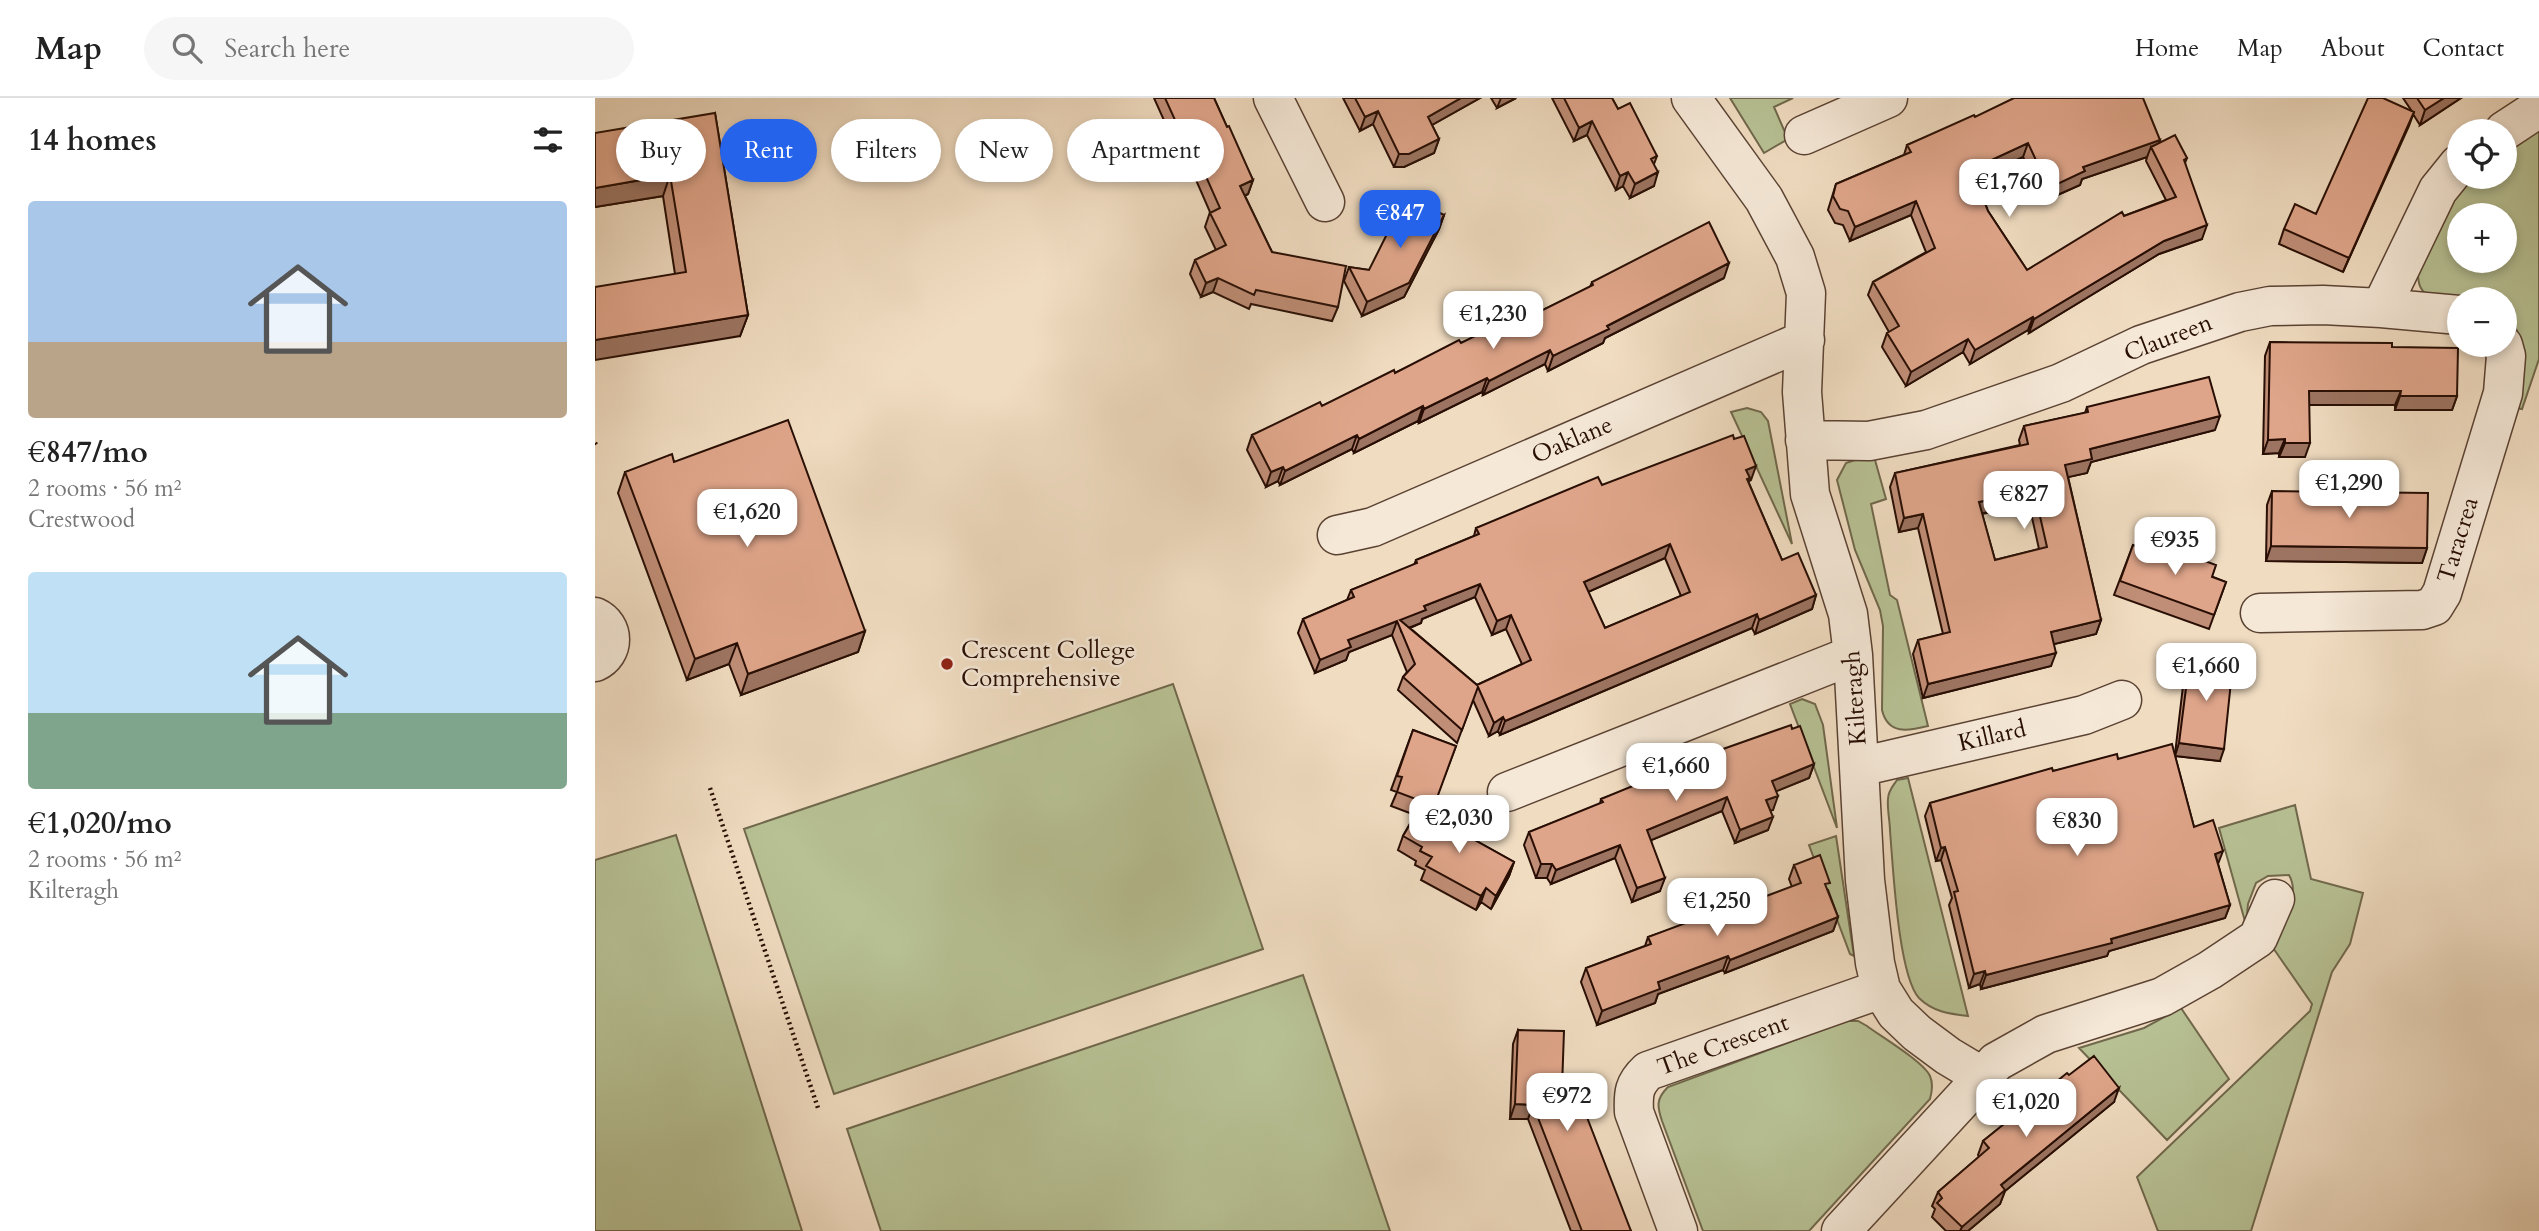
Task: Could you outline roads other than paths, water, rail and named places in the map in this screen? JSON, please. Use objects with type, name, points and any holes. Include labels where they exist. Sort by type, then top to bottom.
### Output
[{"type":"street","points":[[1273,98],[1325,202]]},
{"type":"street","name":"Kilteragh","points":[[1691,98],[1764,199],[1795,257],[1806,293],[1802,392],[1810,494],[1848,614],[1853,655],[1865,880],[1875,963],[1881,989],[1896,1013],[1917,1033],[1983,1077]]},
{"type":"street","points":[[1804,135],[1888,98]]},
{"type":"street","points":[[2517,122],[2539,108]]},
{"type":"street","points":[[2447,179],[2438,190],[2381,308],[2447,314]]},
{"type":"street","name":"Claureen","points":[[1805,440],[1869,440],[1915,433],[2061,383],[2141,345],[2270,306],[2381,308]]},
{"type":"street","name":"Oaklane","points":[[1337,535],[1373,527],[1805,340]]},
{"type":"street","name":"Taracrea","points":[[2260,613],[2422,610],[2434,606],[2442,593],[2503,393],[2506,357]]},
{"type":"street","points":[[595,617],[605,623],[611,643],[602,659],[595,662]]},
{"type":"street","points":[[1507,792],[1853,655]]},
{"type":"street","name":"Killard","points":[[1859,767],[2084,715],[2122,700]]},
{"type":"street","points":[[1841,1231],[1996,1062],[2046,1034],[2162,997],[2210,970],[2258,937],[2275,899]]},
{"type":"street","name":"The Crescent","points":[[1678,1231],[1634,1112],[1633,1094],[1637,1081],[1648,1071],[1881,989]]},
{"type":"place","name":"Crescent College Comprehensive","points":[[947,664]]}]
